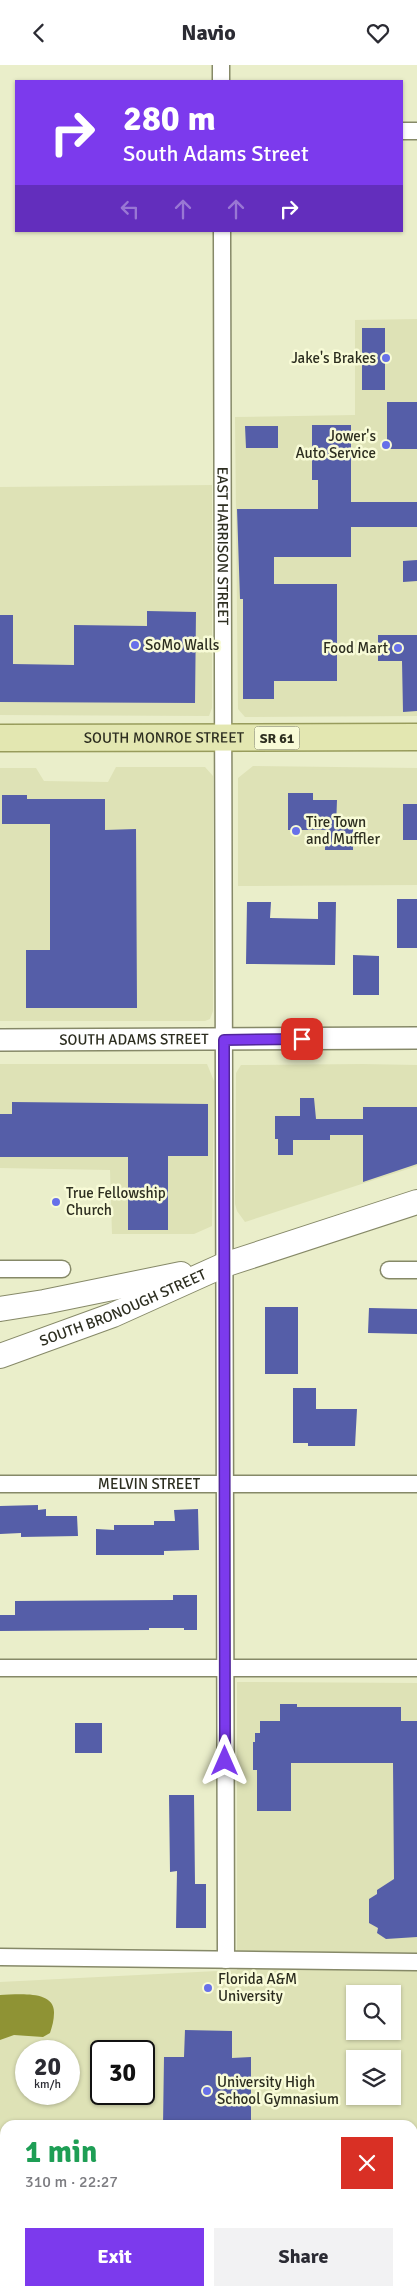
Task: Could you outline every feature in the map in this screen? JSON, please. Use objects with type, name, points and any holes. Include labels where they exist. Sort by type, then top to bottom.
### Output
[{"type":"main road","name":"SOUTH MONROE STREET","points":[[0,738],[417,737]]},
{"type":"main road","name":"SOUTH BRONOUGH STREET","points":[[0,1356],[113,1315],[224,1265],[417,1202]]},
{"type":"main road","points":[[0,1309],[52,1301],[224,1265]]},
{"type":"street","points":[[221,65],[221,80]]},
{"type":"street","points":[[403,131],[417,131]]},
{"type":"street","name":"EAST HARRISON STREET","points":[[222,232],[226,1960]]},
{"type":"street","name":"SOUTH ADAMS STREET","points":[[0,1040],[417,1038]]},
{"type":"street","points":[[0,1269],[62,1269]]},
{"type":"street","points":[[389,1270],[417,1270]]},
{"type":"street","name":"MELVIN STREET","points":[[0,1484],[417,1484]]},
{"type":"street","points":[[0,1668],[417,1668]]},
{"type":"street","points":[[0,1957],[417,1962]]},
{"type":"shaded area","points":[[417,319],[417,716],[245,717],[238,709],[235,417],[355,415],[355,320]]},
{"type":"shaded area","points":[[212,485],[212,708],[209,716],[0,715],[0,487]]},
{"type":"shaded area","name":"Tire Town and Muffler","points":[[253,766],[417,768],[417,885],[238,886],[238,778]]},
{"type":"shaded area","points":[[116,767],[205,767],[213,776],[213,1011],[210,1019],[205,1021],[0,1021],[0,768],[36,768],[44,781],[108,782]]},
{"type":"shaded area","points":[[0,1064],[207,1064],[214,1081],[212,1226],[194,1234],[112,1234],[110,1170],[0,1168]]},
{"type":"shaded area","points":[[241,1065],[417,1065],[417,1166],[245,1222],[237,1211],[235,1204],[236,1073]]},
{"type":"shaded area","name":"Florida A&M University","points":[[237,1682],[417,1683],[417,2120],[0,2120],[0,1982],[237,1970]]},
{"type":"shaded area","points":[[24,1994],[48,2000],[53,2005],[54,2013],[50,2033],[43,2037],[14,2035],[0,2040],[0,1995]]},
{"type":"building","points":[[362,328],[385,328],[385,390],[362,390]]},
{"type":"building","points":[[387,402],[417,402],[417,449],[387,449]]},
{"type":"building","points":[[312,425],[351,425],[351,502],[417,502],[417,527],[351,527],[351,557],[274,557],[274,584],[337,584],[337,681],[274,681],[274,699],[243,699],[243,599],[240,599],[237,509],[318,509],[318,480],[312,480]]},
{"type":"building","points":[[245,426],[278,426],[278,448],[246,448]]},
{"type":"building","points":[[417,560],[417,581],[403,582],[403,561]]},
{"type":"building","name":"SoMo Walls","points":[[147,611],[196,612],[195,703],[0,702],[0,615],[13,615],[13,664],[74,665],[74,625],[147,626]]},
{"type":"building","points":[[378,635],[417,635],[417,711],[403,712],[402,661],[378,661]]},
{"type":"building","points":[[288,793],[313,793],[313,800],[337,800],[336,827],[353,827],[353,850],[325,850],[325,830],[288,830]]},
{"type":"building","points":[[2,795],[27,795],[27,799],[105,799],[105,830],[136,829],[137,1008],[26,1008],[26,950],[50,950],[50,824],[2,824]]},
{"type":"building","points":[[403,804],[417,804],[417,840],[403,840]]},
{"type":"building","points":[[397,899],[417,899],[417,948],[397,948]]},
{"type":"building","points":[[247,902],[271,902],[270,918],[318,919],[318,902],[336,902],[335,965],[246,964]]},
{"type":"building","points":[[353,955],[379,956],[379,995],[353,995]]},
{"type":"building","points":[[300,1098],[314,1098],[316,1119],[363,1119],[363,1107],[417,1107],[417,1164],[363,1182],[363,1135],[330,1135],[330,1140],[293,1140],[293,1155],[278,1155],[278,1139],[275,1139],[275,1116],[300,1116]]},
{"type":"building","points":[[12,1102],[208,1104],[208,1156],[168,1156],[168,1230],[128,1230],[128,1157],[0,1157],[0,1114],[12,1114]]},
{"type":"building","points":[[265,1307],[298,1307],[298,1374],[265,1374]]},
{"type":"building","points":[[369,1308],[417,1309],[417,1334],[368,1333]]},
{"type":"building","points":[[293,1388],[316,1388],[316,1409],[357,1409],[355,1446],[308,1446],[308,1443],[293,1443]]},
{"type":"building","points":[[38,1505],[38,1510],[46,1509],[46,1516],[77,1516],[78,1536],[21,1537],[21,1533],[0,1534],[0,1506]]},
{"type":"building","points":[[198,1509],[199,1550],[164,1551],[164,1555],[96,1555],[96,1529],[114,1530],[114,1525],[154,1525],[154,1521],[175,1521],[174,1510]]},
{"type":"building","points":[[173,1595],[197,1595],[197,1630],[149,1628],[149,1630],[0,1631],[0,1615],[15,1615],[15,1601],[173,1600]]},
{"type":"building","points":[[280,1704],[297,1704],[297,1707],[401,1707],[401,1721],[417,1721],[417,1937],[386,1939],[377,1933],[378,1928],[369,1923],[369,1899],[377,1894],[377,1890],[394,1879],[393,1763],[291,1763],[291,1811],[257,1811],[257,1770],[253,1770],[253,1742],[255,1742],[255,1733],[260,1733],[260,1721],[280,1721]]},
{"type":"building","points":[[75,1723],[102,1723],[102,1753],[75,1753]]},
{"type":"building","points":[[169,1795],[194,1795],[195,1884],[206,1884],[206,1928],[176,1928],[177,1871],[170,1872]]},
{"type":"building","name":"University High School Gymnasium","points":[[185,2030],[232,2031],[232,2058],[251,2057],[251,2120],[163,2120],[164,2057],[184,2057]]},
{"type":"place","name":"Jake's Brakes","points":[[386,358]]},
{"type":"place","name":"Jower's Auto Service","points":[[386,445]]},
{"type":"place","name":"SoMo Walls","points":[[135,645]]},
{"type":"place","name":"Food Mart","points":[[398,648]]},
{"type":"place","name":"Tire Town and Muffler","points":[[296,831]]},
{"type":"place","name":"True Fellowship Church","points":[[56,1202]]},
{"type":"place","name":"Florida A&M University","points":[[208,1988]]},
{"type":"place","name":"University High School Gymnasium","points":[[207,2091]]},
{"type":"route","points":[[225,1761],[224,1040],[302,1039]]}]
